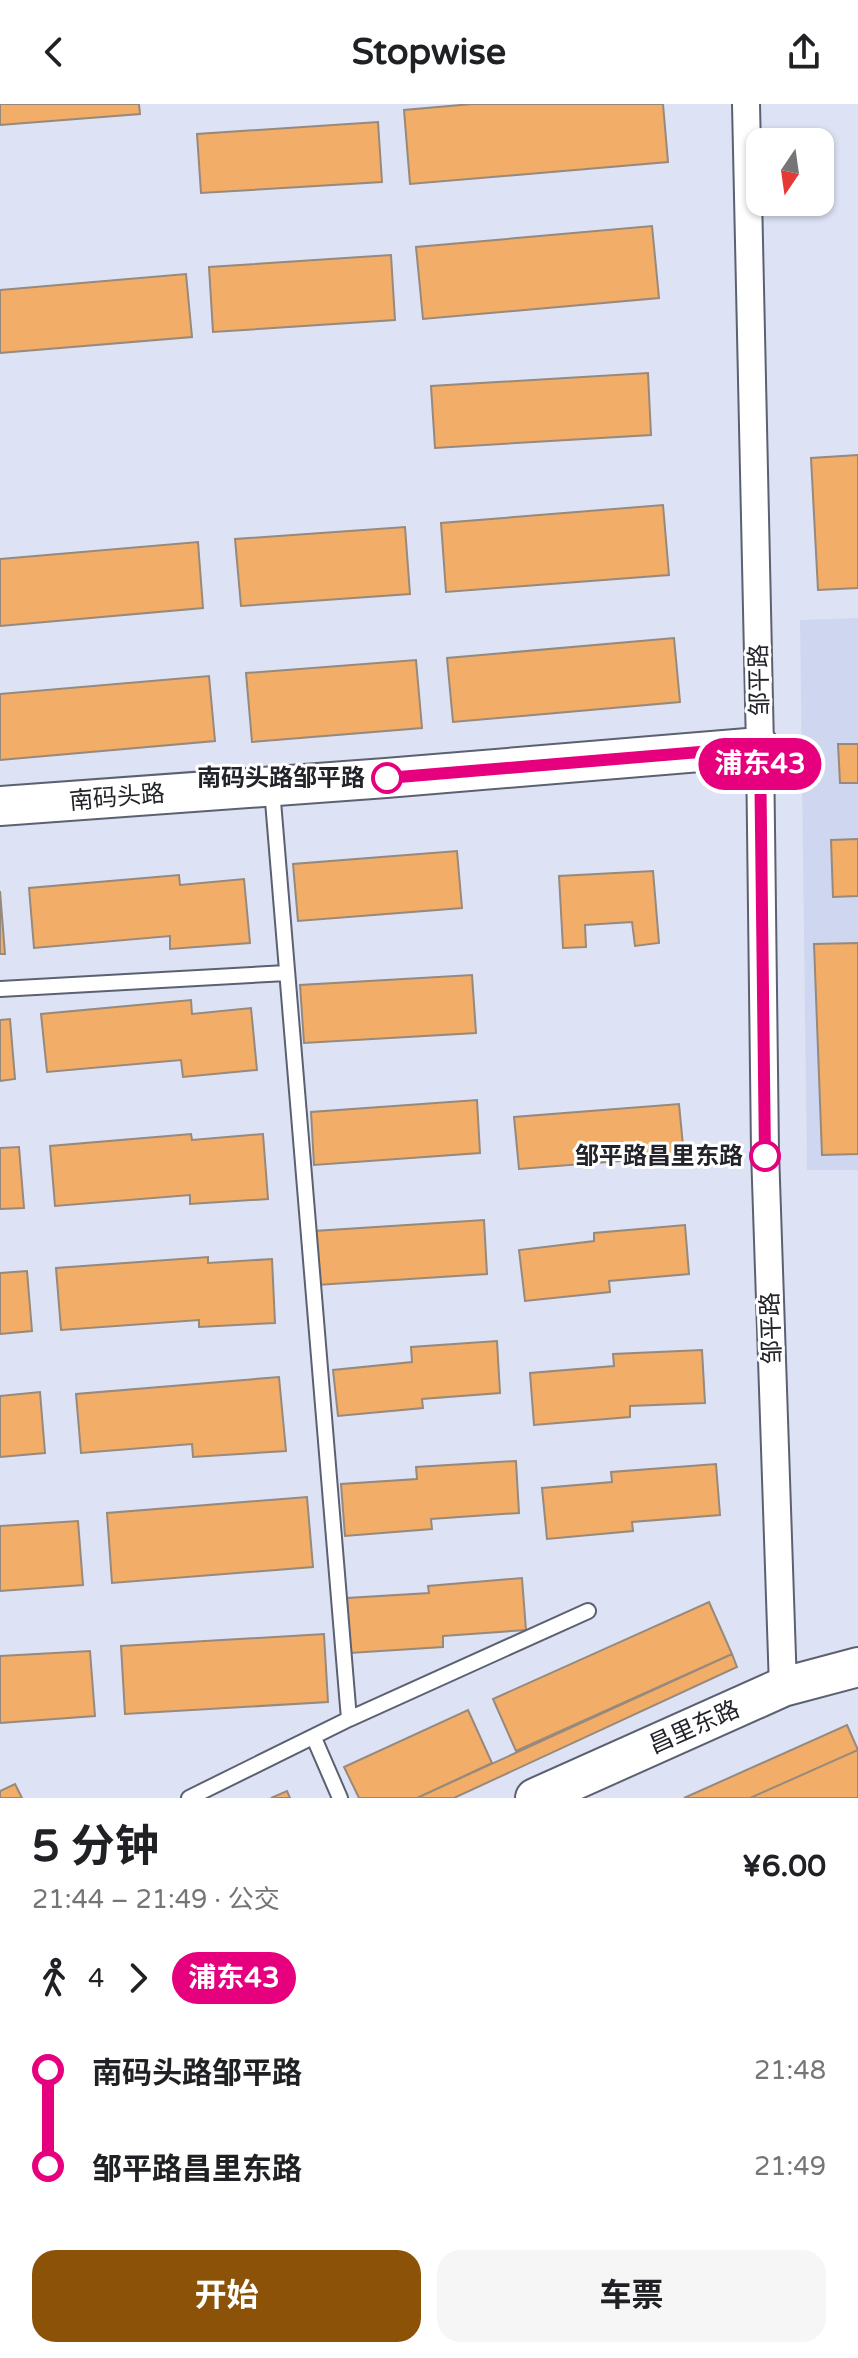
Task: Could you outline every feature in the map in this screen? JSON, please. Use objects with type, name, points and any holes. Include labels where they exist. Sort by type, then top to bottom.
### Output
[{"type":"street","name":"邹平路","points":[[746,104],[765,1151],[783,1687]]},
{"type":"street","name":"南码头路","points":[[0,806],[760,747]]},
{"type":"street","name":"昌里东路","points":[[535,1798],[783,1687],[858,1667]]},
{"type":"lane","points":[[272,785],[349,1719]]},
{"type":"lane","points":[[0,989],[287,973]]},
{"type":"lane","points":[[189,1798],[349,1719],[588,1611]]},
{"type":"lane","points":[[314,1738],[340,1798]]},
{"type":"shaded area","points":[[858,618],[858,1170],[807,1170],[800,620]]},
{"type":"building","points":[[0,104],[139,104],[140,114],[0,125]]},
{"type":"building","points":[[472,104],[663,104],[668,162],[410,184],[404,110]]},
{"type":"building","points":[[378,122],[382,182],[201,193],[197,134]]},
{"type":"building","points":[[652,226],[659,298],[423,319],[416,247]]},
{"type":"building","points":[[391,255],[395,320],[213,332],[209,267]]},
{"type":"building","points":[[186,274],[192,337],[0,353],[0,290]]},
{"type":"building","points":[[648,373],[651,435],[435,448],[431,386]]},
{"type":"building","points":[[858,455],[858,588],[818,590],[811,458]]},
{"type":"building","points":[[663,505],[669,575],[446,592],[441,523]]},
{"type":"building","points":[[405,527],[410,594],[241,606],[235,539]]},
{"type":"building","points":[[198,542],[203,608],[0,626],[0,559]]},
{"type":"building","points":[[674,638],[680,702],[453,722],[447,658]]},
{"type":"building","points":[[416,660],[422,728],[252,742],[246,673]]},
{"type":"building","points":[[209,676],[215,741],[0,760],[0,694]]},
{"type":"building","points":[[838,744],[858,744],[858,783],[840,783]]},
{"type":"building","points":[[858,839],[858,896],[833,897],[831,840]]},
{"type":"building","points":[[457,851],[462,908],[298,921],[293,864]]},
{"type":"building","points":[[653,871],[659,943],[635,946],[632,922],[585,925],[586,947],[563,948],[559,876]]},
{"type":"building","points":[[179,875],[180,885],[244,879],[250,943],[170,949],[170,936],[34,948],[29,888]]},
{"type":"building","points":[[0,891],[5,954],[0,954]]},
{"type":"building","points":[[858,943],[858,1154],[822,1155],[814,944]]},
{"type":"building","points":[[472,975],[476,1033],[304,1043],[300,985]]},
{"type":"building","points":[[191,1000],[192,1014],[251,1008],[257,1070],[183,1077],[181,1060],[47,1072],[41,1014]]},
{"type":"building","points":[[10,1019],[15,1079],[0,1081],[0,1020]]},
{"type":"building","points":[[477,1100],[480,1153],[314,1165],[311,1112]]},
{"type":"building","points":[[679,1104],[684,1156],[519,1169],[514,1117]]},
{"type":"building","points":[[191,1134],[192,1140],[263,1134],[268,1199],[190,1204],[190,1195],[55,1206],[50,1146]]},
{"type":"building","points":[[19,1147],[24,1208],[0,1209],[0,1148]]},
{"type":"building","points":[[484,1220],[487,1274],[317,1285],[314,1231]]},
{"type":"building","points":[[685,1225],[689,1274],[609,1281],[610,1292],[525,1301],[519,1250],[594,1241],[594,1233]]},
{"type":"building","points":[[208,1257],[208,1263],[272,1259],[275,1323],[199,1327],[199,1320],[61,1330],[56,1268]]},
{"type":"building","points":[[27,1271],[32,1331],[0,1334],[0,1273]]},
{"type":"building","points":[[497,1341],[500,1393],[422,1399],[423,1408],[338,1416],[333,1370],[412,1362],[411,1347]]},
{"type":"building","points":[[702,1350],[705,1403],[630,1406],[630,1417],[534,1425],[530,1373],[614,1366],[613,1354]]},
{"type":"building","points":[[279,1377],[286,1451],[193,1457],[192,1444],[81,1453],[76,1394]]},
{"type":"building","points":[[40,1392],[45,1453],[0,1457],[0,1396]]},
{"type":"building","points":[[516,1461],[519,1513],[431,1519],[432,1529],[345,1536],[341,1484],[417,1479],[416,1467]]},
{"type":"building","points":[[716,1464],[720,1515],[632,1522],[633,1531],[547,1539],[542,1488],[612,1482],[611,1472]]},
{"type":"building","points":[[307,1497],[313,1567],[112,1583],[107,1513]]},
{"type":"building","points":[[78,1521],[83,1585],[0,1591],[0,1526]]},
{"type":"building","points":[[522,1578],[526,1630],[443,1636],[443,1647],[350,1653],[347,1598],[429,1593],[428,1586]]},
{"type":"building","points":[[709,1602],[732,1654],[516,1751],[493,1699]]},
{"type":"building","points":[[324,1634],[328,1702],[125,1714],[121,1646]]},
{"type":"building","points":[[90,1651],[95,1716],[0,1723],[0,1656]]},
{"type":"building","points":[[732,1654],[737,1667],[454,1798],[417,1798]]},
{"type":"building","points":[[468,1710],[492,1763],[417,1798],[359,1798],[344,1767]]},
{"type":"building","points":[[847,1725],[858,1750],[750,1798],[684,1798]]},
{"type":"building","points":[[858,1750],[858,1798],[750,1798]]},
{"type":"building","points":[[15,1784],[22,1798],[0,1798],[0,1791]]},
{"type":"building","points":[[287,1791],[290,1798],[271,1798]]},
{"type":"bus line","name":"浦东43","points":[[387,778],[760,747],[765,1156]]},
{"type":"place","name":"南码头路邹平路","points":[[387,778]]},
{"type":"place","name":"邹平路昌里东路","points":[[765,1156]]}]
